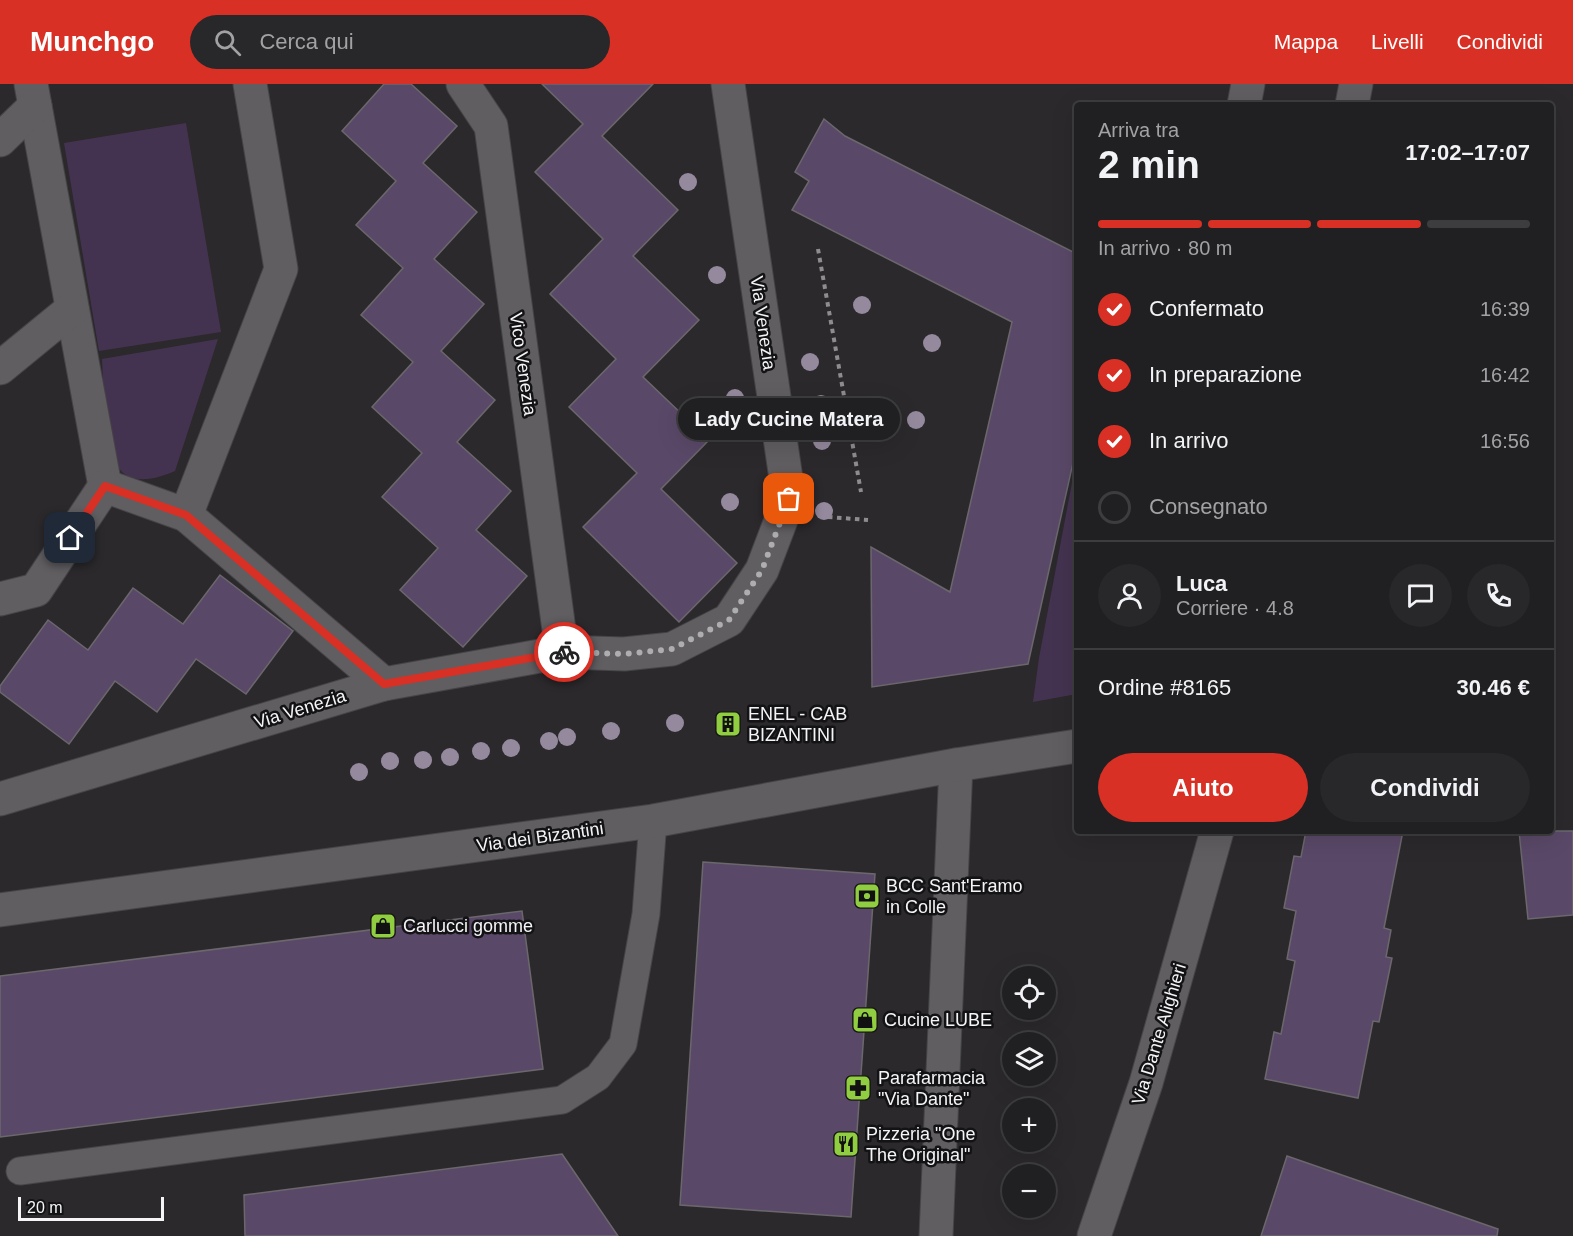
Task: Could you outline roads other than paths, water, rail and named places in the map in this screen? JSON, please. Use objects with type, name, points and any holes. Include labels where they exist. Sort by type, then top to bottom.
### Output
[{"type":"street","points":[[186,515],[280,269],[250,84]]},
{"type":"street","name":"Vico Venezia","points":[[463,84],[491,126],[562,652]]},
{"type":"street","name":"Via Venezia","points":[[0,799],[384,684],[562,652],[624,654],[672,649],[729,620],[762,570],[789,499],[728,84]]},
{"type":"street","points":[[1245,102],[1248,84]]},
{"type":"street","points":[[1353,102],[1356,84]]},
{"type":"street","points":[[0,140],[33,95]]},
{"type":"street","points":[[0,599],[36,590],[105,486],[33,95]]},
{"type":"street","points":[[0,368],[72,309]]},
{"type":"street","points":[[105,486],[186,515],[384,684]]},
{"type":"street","name":"Via dei Bizantini","points":[[0,910],[652,821],[956,765],[1074,746]]},
{"type":"street","points":[[936,1236],[956,765]]},
{"type":"street","name":"Via Dante Alighieri","points":[[1094,1236],[1146,1083],[1216,834]]},
{"type":"lane","points":[[20,1171],[562,1100],[598,1077],[623,1044],[646,914],[652,821]]},
{"type":"place","name":"Lady Cucine Matera","points":[[789,499]]},
{"type":"place","name":"ENEL - CAB BIZANTINI","points":[[728,724]]},
{"type":"place","name":"BCC Sant'Eramo in Colle","points":[[867,896]]},
{"type":"place","name":"Carlucci gomme","points":[[383,926]]},
{"type":"place","name":"Cucine LUBE","points":[[865,1020]]},
{"type":"place","name":"Parafarmacia \"Via Dante\"","points":[[858,1088]]},
{"type":"place","name":"Pizzeria \"One The Original\"","points":[[846,1144]]}]
